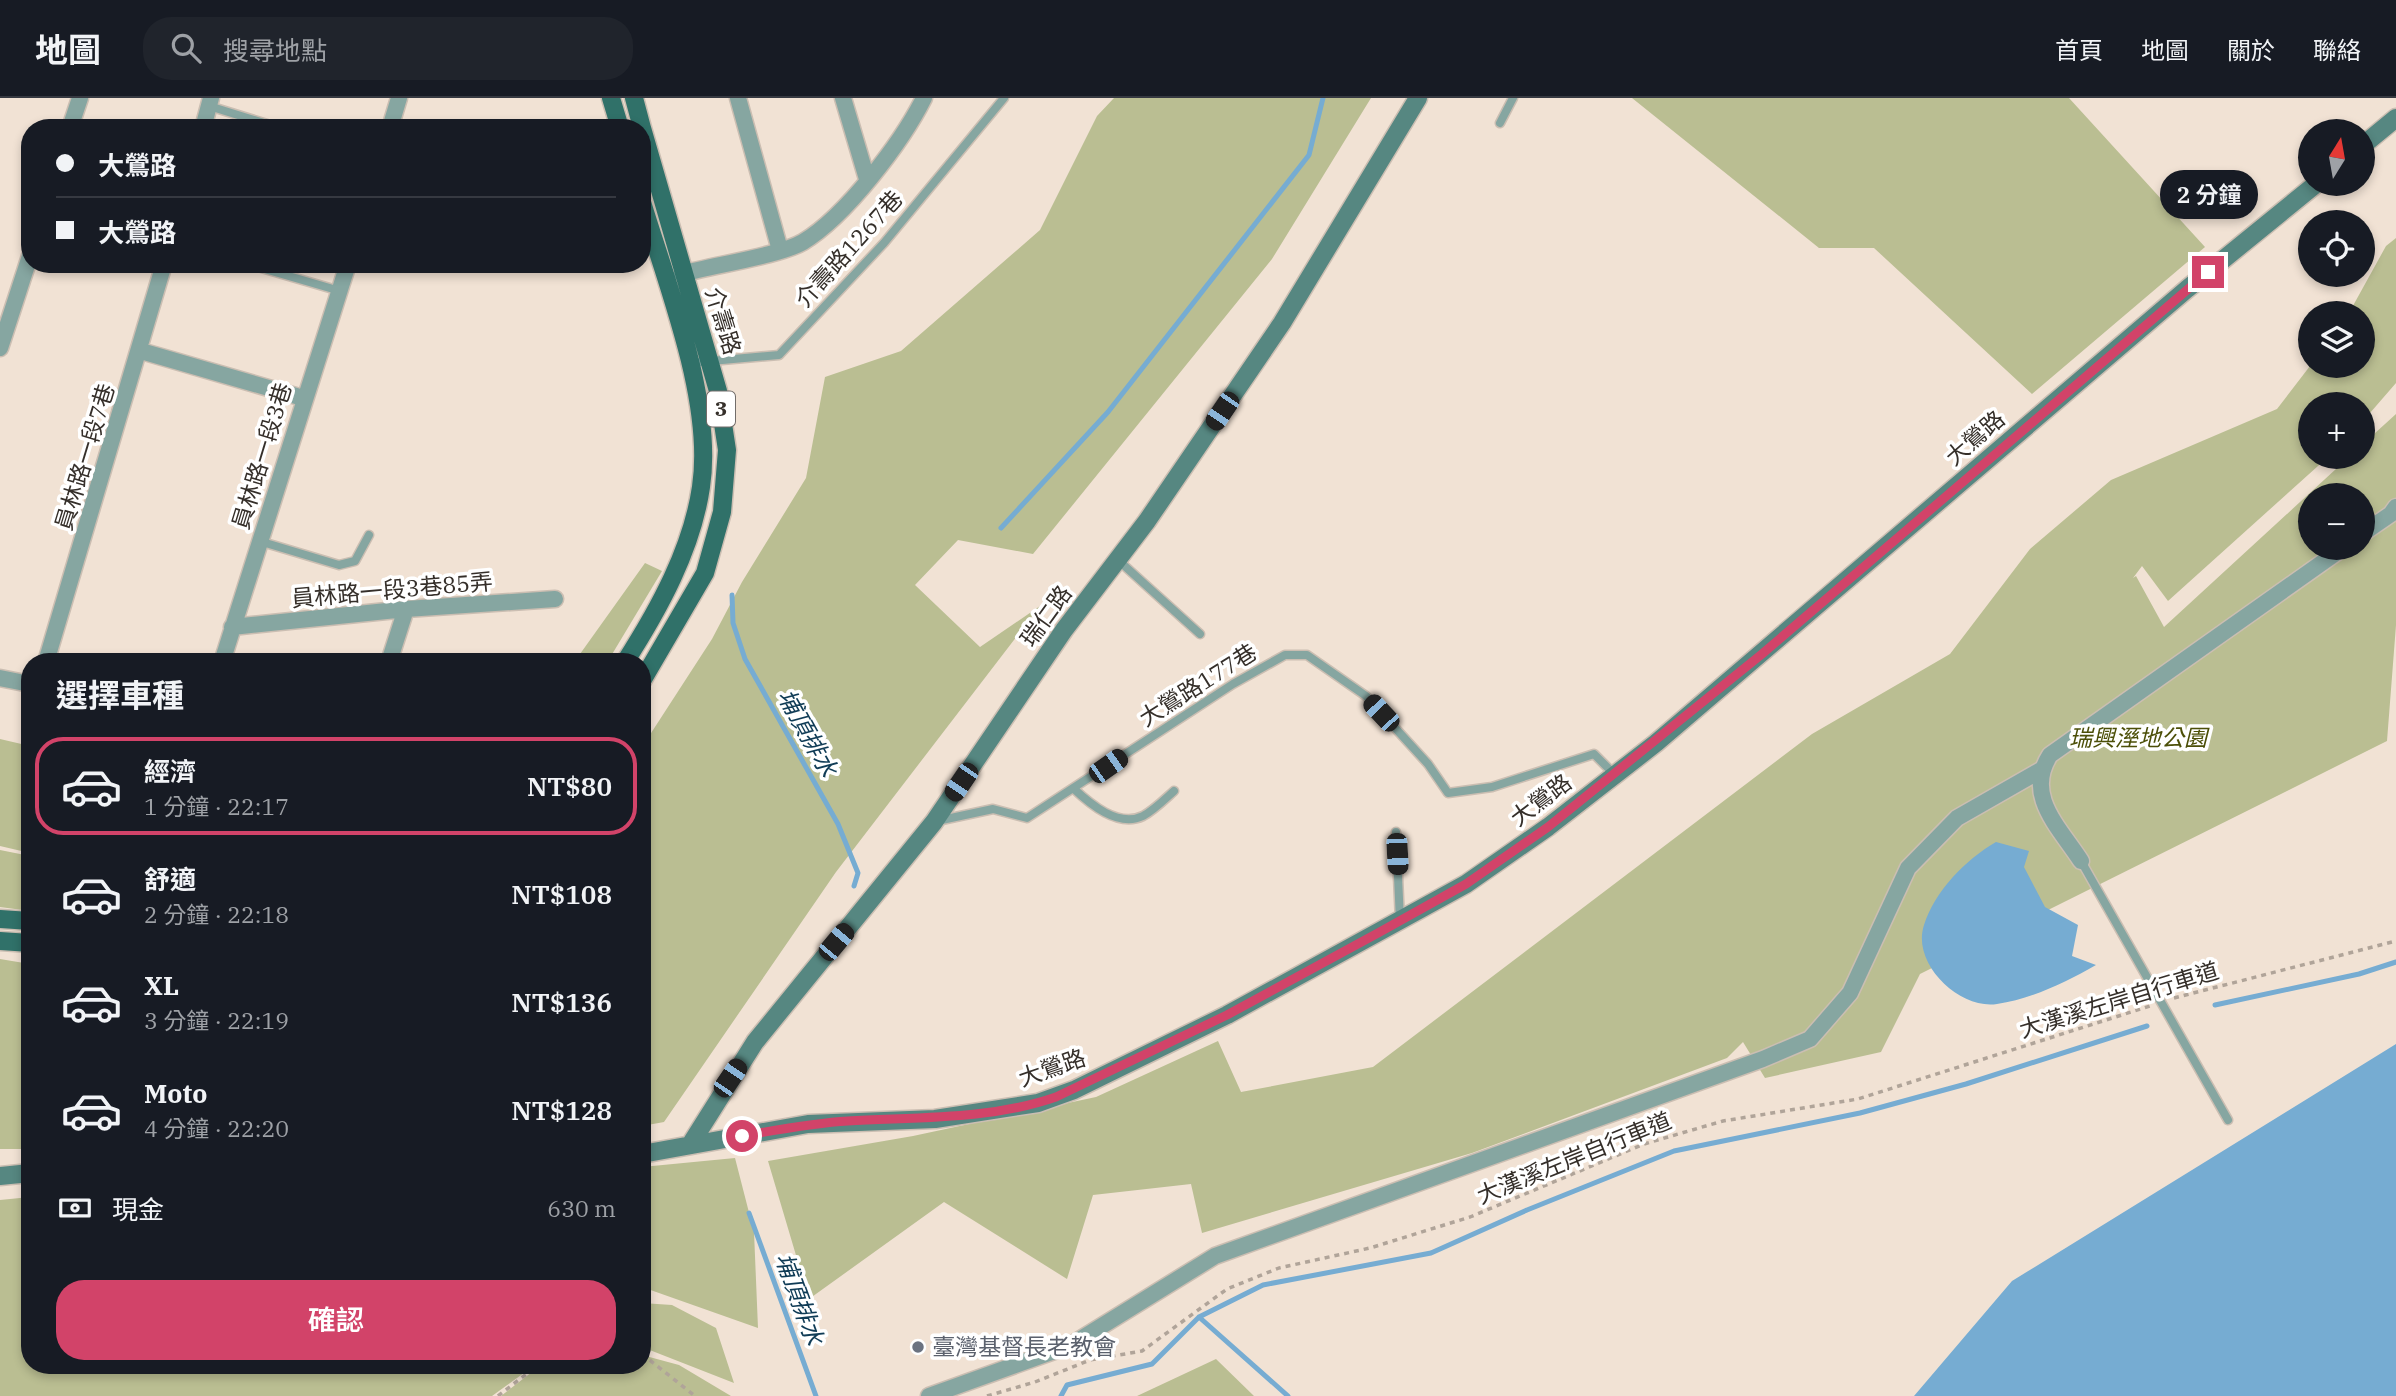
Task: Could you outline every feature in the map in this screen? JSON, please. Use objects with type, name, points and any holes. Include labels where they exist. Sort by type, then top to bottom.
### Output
[{"type":"main road","points":[[611,98],[617,119]]},
{"type":"main road","name":"介壽路","points":[[634,98],[640,119]]},
{"type":"main road","name":"介壽路","points":[[651,161],[682,274],[711,363],[727,450],[722,512],[705,573],[651,666]]},
{"type":"main road","name":"介壽路","points":[[630,653],[686,551],[702,486],[702,427],[690,363],[651,232]]},
{"type":"main road","points":[[0,919],[21,920]]},
{"type":"main road","points":[[0,941],[21,942]]},
{"type":"street","points":[[74,119],[80,98]]},
{"type":"street","points":[[393,119],[399,98]]},
{"type":"street","points":[[738,98],[780,250]]},
{"type":"street","points":[[842,98],[867,179]]},
{"type":"street","points":[[682,274],[803,242],[835,215],[867,179],[912,123],[924,98]]},
{"type":"street","name":"瑞仁路","points":[[690,1145],[755,1042],[934,822],[1064,630],[1118,560],[1282,323],[1418,98]]},
{"type":"street","points":[[205,119],[210,102]]},
{"type":"street","points":[[2375,135],[2396,118]]},
{"type":"street","name":"大鶯路","points":[[651,1152],[807,1124],[935,1119],[1038,1103],[1074,1090],[1227,1015],[1466,884],[1548,827],[1615,775],[1762,654],[2187,289],[2301,196]]},
{"type":"street","points":[[0,348],[10,306],[23,273]]},
{"type":"street","name":"員林路一段7巷","points":[[49,653],[141,351],[162,273]]},
{"type":"street","name":"員林路一段3巷","points":[[225,653],[303,398],[345,273]]},
{"type":"street","points":[[141,351],[303,398]]},
{"type":"street","points":[[2375,525],[2396,507]]},
{"type":"street","points":[[929,1396],[1071,1345],[1215,1256],[1763,1059],[1810,1039],[1850,993],[1908,868],[1957,817],[2040,770],[2050,755],[2326,560]]},
{"type":"street","name":"員林路一段3巷85弄","points":[[233,627],[406,609],[555,599]]},
{"type":"street","points":[[392,653],[406,609]]},
{"type":"street","points":[[0,678],[21,682]]},
{"type":"street","points":[[2040,770],[2038,789],[2081,861]]},
{"type":"street","points":[[0,1176],[21,1174]]},
{"type":"lane","name":"介壽路1267巷","points":[[690,363],[779,355],[884,243],[1004,98]]},
{"type":"lane","points":[[1500,123],[1513,98]]},
{"type":"lane","points":[[210,102],[256,119]]},
{"type":"lane","points":[[279,273],[340,290]]},
{"type":"lane","points":[[259,541],[338,565],[355,561],[369,535]]},
{"type":"lane","points":[[1118,560],[1200,634]]},
{"type":"lane","name":"大鶯路177巷","points":[[934,822],[993,809],[1027,818],[1222,691],[1284,655],[1307,655],[1366,696],[1428,764],[1448,793],[1492,787],[1594,754],[1615,775]]},
{"type":"lane","points":[[1073,788],[1095,808],[1118,817],[1132,818],[1142,817],[1174,791]]},
{"type":"lane","points":[[1396,832],[1400,921]]},
{"type":"lane","points":[[2081,861],[2228,1120]]},
{"type":"path","name":"大漢溪左岸自行車道","points":[[987,1396],[1035,1382],[1090,1360],[1142,1351],[1227,1289],[1279,1268],[1370,1248],[1470,1217],[1644,1144],[1723,1121],[1858,1099],[2163,1002],[2396,941]]},
{"type":"path","points":[[651,1361],[695,1396]]},
{"type":"path","points":[[498,1396],[526,1374]]},
{"type":"green space","points":[[1114,98],[1371,98],[1272,259],[1033,554],[958,540],[915,585],[980,647],[1040,606],[836,872],[664,1122],[651,1124],[651,733],[712,639],[742,582],[806,478],[825,377],[901,351],[1040,230],[1097,116]]},
{"type":"green space","points":[[1632,98],[2069,98],[2205,247],[2032,394],[1874,248],[1819,248]]},
{"type":"green space","name":"瑞興溼地公園","points":[[2396,238],[2396,383],[2375,407],[2375,392],[2298,392],[2298,469],[2315,469],[2168,601],[2142,566],[2133,578],[2136,576],[2164,627],[2298,504],[2298,560],[2375,560],[2375,483],[2321,483],[2336,469],[2375,469],[2375,433],[2396,414],[2396,625],[2387,741],[1920,974],[1881,1052],[1765,1078],[1743,1042],[1727,1058],[1472,1153],[1202,1233],[1191,1184],[1093,1195],[1067,1279],[944,1202],[809,1299],[768,1161],[913,1136],[1096,1097],[1218,1041],[1241,1092],[1373,1067],[1812,734],[1950,654],[2030,549],[2111,480],[2277,409],[2301,378],[2375,378],[2375,301],[2356,301],[2363,287],[2375,287],[2375,266],[2386,246]]},
{"type":"green space","points":[[645,563],[662,571],[613,653],[581,653]]},
{"type":"green space","points":[[0,739],[21,744],[21,851],[0,846]]},
{"type":"green space","points":[[0,850],[21,854],[21,910],[0,907]]},
{"type":"green space","points":[[0,959],[21,962],[21,1149],[0,1149]]},
{"type":"green space","points":[[735,1158],[754,1232],[758,1328],[651,1290],[651,1166]]},
{"type":"green space","points":[[21,1198],[21,1374],[523,1374],[492,1396],[0,1396],[0,1200]]},
{"type":"green space","points":[[651,1304],[672,1305],[716,1328],[734,1383],[651,1351]]},
{"type":"green space","points":[[651,1357],[679,1365],[731,1396],[501,1396],[529,1374],[651,1374]]},
{"type":"green space","points":[[1216,1359],[1254,1396],[1137,1396]]},
{"type":"water","points":[[1996,842],[2029,851],[2024,867],[2045,907],[2078,925],[2072,956],[2096,965],[2036,994],[2010,1002],[1983,1004],[1968,1000],[1942,981],[1925,955],[1922,940],[1929,912],[1943,889],[1962,867]]},
{"type":"water","points":[[2396,1044],[2396,1396],[1914,1396],[2012,1281]]},
{"type":"waterway","points":[[1001,528],[1108,412],[1309,155],[1323,98]]},
{"type":"waterway","name":"埔頂排水","points":[[732,595],[733,623],[745,659],[838,824],[858,873],[854,886]]},
{"type":"waterway","points":[[2215,1005],[2359,974],[2396,962]]},
{"type":"waterway","points":[[1061,1396],[1067,1385],[1152,1364],[1199,1317],[1263,1285],[1431,1253],[1527,1210],[1674,1151],[1860,1113],[1966,1084],[2147,1026]]},
{"type":"waterway","name":"埔頂排水","points":[[749,1213],[816,1396]]},
{"type":"waterway","points":[[1199,1317],[1288,1396]]},
{"type":"place","name":"臺灣基督長老教會","points":[[918,1347]]},
{"type":"route","points":[[742,1136],[807,1124],[935,1119],[1038,1103],[1056,1097],[1227,1015],[1466,884],[1548,827],[1656,743],[2208,272]]}]
